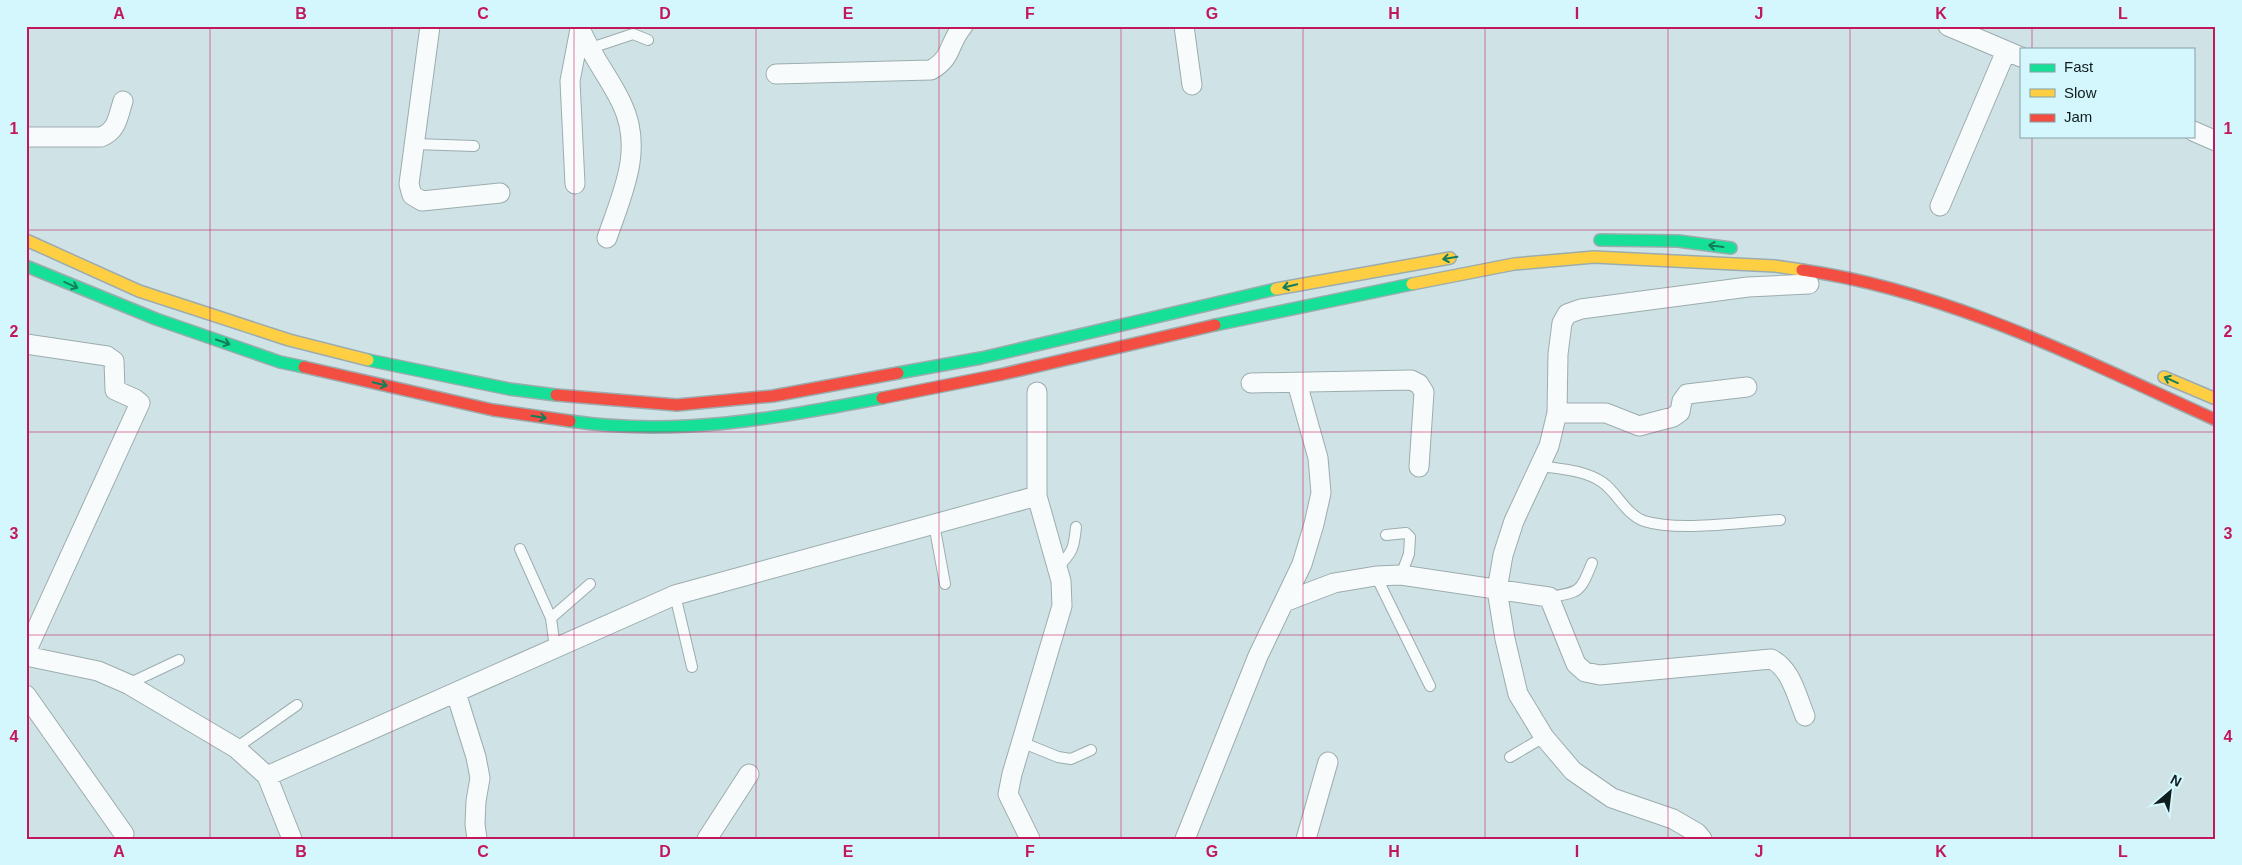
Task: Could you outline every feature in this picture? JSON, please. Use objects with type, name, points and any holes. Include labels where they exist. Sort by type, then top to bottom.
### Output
[{"type":"highway","points":[[26,240],[139,291],[289,340],[385,365],[509,390],[589,399],[677,405],[773,396],[981,358],[1297,284],[1462,256]]},
{"type":"highway","points":[[1588,241],[1678,241],[1739,249]]},
{"type":"highway","points":[[26,266],[156,319],[280,362],[493,410],[602,426],[666,428],[713,426],[818,410],[903,394],[1003,374],[1290,308],[1514,264],[1594,257],[1775,266],[1837,275],[1943,303],[2064,351],[2216,420]]},
{"type":"highway","points":[[2151,371],[2216,399]]},
{"type":"street","points":[[430,26],[410,184],[412,195],[422,201],[500,193]]},
{"type":"street","points":[[776,74],[931,70],[943,63],[956,34],[963,26]]},
{"type":"street","points":[[1184,26],[1192,85]]},
{"type":"street","points":[[1940,206],[2013,54],[1948,26]]},
{"type":"street","points":[[580,28],[623,105],[633,136],[630,169],[608,238]]},
{"type":"street","points":[[575,184],[570,81],[580,28]]},
{"type":"street","points":[[26,137],[101,137],[110,134],[116,126],[123,101]]},
{"type":"street","points":[[2194,131],[2216,141]]},
{"type":"street","points":[[1702,839],[1697,833],[1673,819],[1612,798],[1573,771],[1544,737],[1518,694],[1505,639],[1497,590],[1503,555],[1514,521],[1549,446],[1557,413],[1558,354],[1562,323],[1567,314],[1581,309],[1748,287],[1809,284]]},
{"type":"street","points":[[26,344],[107,356],[114,361],[114,390],[135,398],[140,403],[26,652]]},
{"type":"street","points":[[1251,383],[1411,380],[1419,384],[1424,392],[1419,467]]},
{"type":"street","points":[[1185,839],[1258,656],[1302,564],[1322,493],[1318,458],[1297,383]]},
{"type":"street","points":[[1557,413],[1606,412],[1639,426],[1673,417],[1680,412],[1682,401],[1688,394],[1747,387]]},
{"type":"street","points":[[1030,839],[1008,794],[1021,742],[1062,606],[1061,581],[1037,496],[1037,392]]},
{"type":"street","points":[[267,776],[675,595],[1037,496]]},
{"type":"street","points":[[1284,602],[1334,583],[1376,576],[1401,575],[1549,597],[1576,664],[1585,672],[1600,675],[1771,659],[1781,664],[1805,716]]},
{"type":"street","points":[[26,656],[98,672],[128,684],[236,748],[267,776],[292,839]]},
{"type":"street","points":[[456,693],[476,758],[480,778],[475,824],[478,839]]},
{"type":"street","points":[[26,696],[124,834]]},
{"type":"street","points":[[1306,839],[1328,762]]},
{"type":"street","points":[[707,839],[749,774]]},
{"type":"lane","points":[[591,48],[633,34],[648,40]]},
{"type":"lane","points":[[415,144],[474,146]]},
{"type":"lane","points":[[1540,466],[1580,472],[1603,483],[1642,520],[1670,526],[1780,520]]},
{"type":"lane","points":[[934,524],[946,584]]},
{"type":"lane","points":[[1057,568],[1071,554],[1076,527]]},
{"type":"lane","points":[[1386,535],[1406,534],[1410,537],[1409,554],[1401,575]]},
{"type":"lane","points":[[520,549],[551,618],[556,648]]},
{"type":"lane","points":[[1549,597],[1573,594],[1580,589],[1592,562]]},
{"type":"lane","points":[[1376,576],[1430,686]]},
{"type":"lane","points":[[551,618],[590,584]]},
{"type":"lane","points":[[675,595],[692,667]]},
{"type":"lane","points":[[128,684],[179,660]]},
{"type":"lane","points":[[236,748],[297,705]]},
{"type":"lane","points":[[1510,757],[1544,737]]},
{"type":"lane","points":[[1021,742],[1058,757],[1072,759],[1091,750]]},
{"type":"traffic: fast","points":[[1600,240],[1678,241],[1731,248]]},
{"type":"traffic: fast","points":[[26,266],[156,319],[280,362],[304,367]]},
{"type":"traffic: fast","points":[[1215,325],[1412,284]]},
{"type":"traffic: fast","points":[[898,373],[981,358],[1276,289]]},
{"type":"traffic: fast","points":[[368,360],[509,389],[556,395]]},
{"type":"traffic: fast","points":[[570,421],[649,427],[688,426],[765,418],[882,398]]},
{"type":"traffic: slow","points":[[26,240],[139,291],[289,340],[368,360]]},
{"type":"traffic: slow","points":[[1412,284],[1514,264],[1594,257],[1775,266],[1802,270]]},
{"type":"traffic: slow","points":[[1276,289],[1450,258]]},
{"type":"traffic: slow","points":[[2164,377],[2216,399]]},
{"type":"traffic: jam","points":[[1802,270],[1857,280],[1963,311],[2014,330],[2216,420]]},
{"type":"traffic: jam","points":[[882,398],[1003,374],[1215,325]]},
{"type":"traffic: jam","points":[[304,367],[493,410],[570,421]]},
{"type":"traffic: jam","points":[[556,395],[677,405],[773,396],[898,373]]}]
